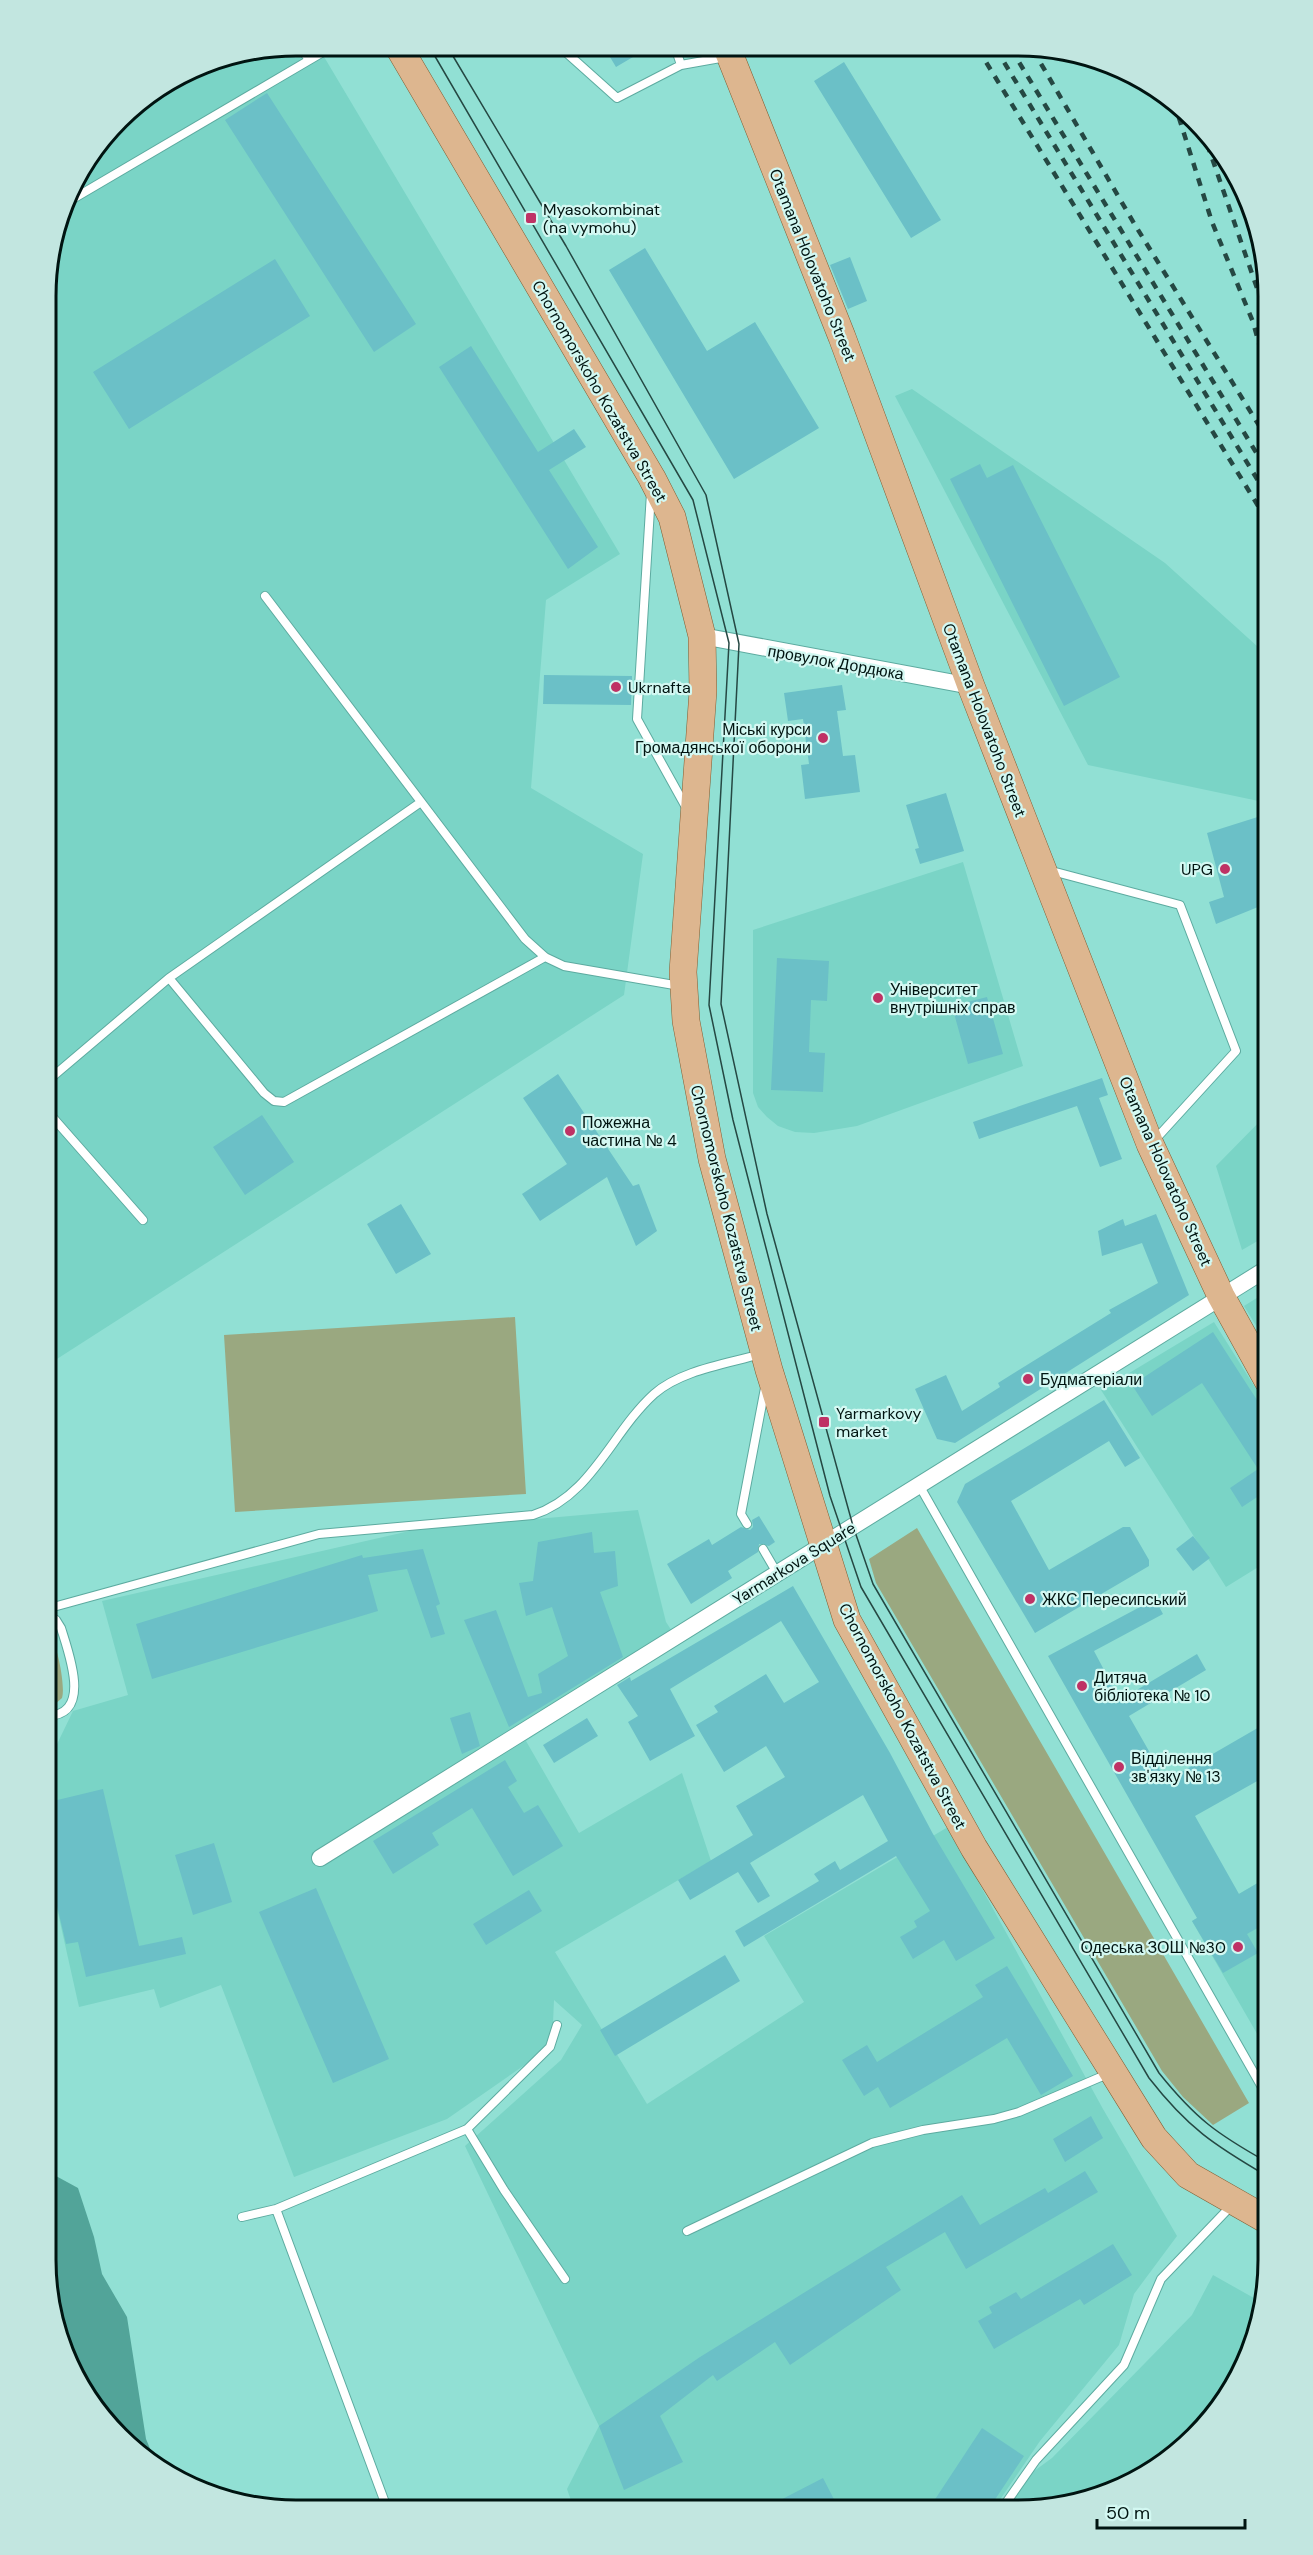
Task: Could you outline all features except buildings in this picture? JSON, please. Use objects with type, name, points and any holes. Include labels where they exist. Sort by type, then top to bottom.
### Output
[{"type":"main road","name":"Chornomorskoho Kozatstva Street","points":[[404,56],[652,478],[672,517],[702,636],[704,691],[684,987],[691,1061],[712,1160],[766,1362],[844,1613],[974,1848],[1154,2138],[1174,2163],[1188,2175],[1258,2215]]},
{"type":"main road","name":"Otamana Holovatoho Street","points":[[731,56],[842,337],[970,686],[1150,1144],[1221,1296],[1258,1363]]},
{"type":"street","name":"провулок Дордюка","points":[[702,636],[970,686]]},
{"type":"street","name":"Yarmarkova Square","points":[[320,1858],[1258,1274]]},
{"type":"lane","points":[[306,56],[309,60]]},
{"type":"lane","points":[[78,195],[316,56]]},
{"type":"lane","points":[[570,56],[617,98],[681,65],[714,56]]},
{"type":"lane","points":[[678,56],[681,65]]},
{"type":"lane","points":[[652,478],[638,719],[694,821]]},
{"type":"lane","points":[[265,596],[525,939],[545,957],[564,966],[684,987]]},
{"type":"lane","points":[[56,1074],[169,978],[421,802]]},
{"type":"lane","points":[[1042,869],[1180,904],[1236,1052],[1150,1144]]},
{"type":"lane","points":[[169,978],[264,1093],[274,1101],[284,1102],[545,957]]},
{"type":"lane","points":[[56,1121],[143,1220]]},
{"type":"lane","points":[[56,1606],[319,1534],[533,1515],[551,1509],[580,1486],[656,1393],[692,1374],[766,1362],[741,1514],[747,1524]]},
{"type":"lane","points":[[919,1485],[1258,2078]]},
{"type":"lane","points":[[763,1550],[777,1573]]},
{"type":"lane","points":[[56,1623],[61,1628],[75,1686],[75,1696],[65,1711],[56,1713]]},
{"type":"lane","points":[[243,2217],[276,2209],[467,2129],[550,2047],[557,2025]]},
{"type":"lane","points":[[687,2231],[872,2143],[923,2130],[994,2119],[1019,2112],[1113,2072]]},
{"type":"lane","points":[[467,2129],[504,2190],[565,2279]]},
{"type":"lane","points":[[1008,2500],[1036,2460],[1124,2365],[1161,2279],[1234,2202]]},
{"type":"lane","points":[[276,2209],[384,2500]]},
{"type":"shaded area","points":[[280,56],[324,56],[620,554],[546,600],[531,788],[643,854],[624,995],[56,1360],[56,280],[60,249],[68,219],[80,190],[96,162],[115,137],[137,115],[162,96],[190,80],[219,68],[249,60]]},
{"type":"shaded area","points":[[912,389],[1165,563],[1258,647],[1258,801],[1088,765],[895,396]]},
{"type":"shaded area","name":"Університет внутрішніх справ","points":[[963,862],[1023,1066],[857,1126],[814,1133],[795,1132],[778,1126],[758,1107],[753,1093],[753,930]]},
{"type":"shaded area","points":[[1258,1123],[1258,1241],[1242,1250],[1216,1166]]},
{"type":"shaded area","points":[[1258,1297],[1258,1329],[1244,1306]]},
{"type":"shaded area","points":[[515,1317],[526,1494],[235,1512],[224,1335]]},
{"type":"shaded area","points":[[1214,1322],[1258,1392],[1258,1567],[1226,1587],[1101,1390]]},
{"type":"shaded area","points":[[638,1510],[666,1622],[679,1642],[526,1741],[579,1833],[682,1773],[711,1861],[555,1952],[647,2104],[804,2002],[764,1936],[948,1827],[1103,2109],[1177,2236],[1134,2294],[1119,2345],[1040,2441],[1000,2500],[571,2500],[567,2489],[599,2426],[465,2146],[561,2060],[582,2025],[554,2000],[552,2046],[447,2119],[294,2177],[221,1985],[160,2008],[154,1989],[79,2007],[56,1904],[56,1746],[73,1711],[128,1695],[102,1601],[414,1530]]},
{"type":"shaded area","points":[[917,1528],[1249,2103],[1213,2125],[1183,2097],[1162,2071],[876,1583],[869,1559]]},
{"type":"shaded area","points":[[56,1648],[61,1672],[62,1698],[56,1703]]},
{"type":"shaded area","name":"Одеська ЗОШ №30","points":[[1258,1883],[1258,2035],[1192,1921]]},
{"type":"shaded area","points":[[1213,2275],[1254,2298],[1245,2336],[1233,2365],[1217,2393],[1198,2418],[1163,2450],[1123,2475],[1094,2487],[1064,2495],[1013,2500],[1030,2474],[1052,2458],[1192,2315]]},
{"type":"water","points":[[56,2176],[78,2188],[94,2237],[102,2274],[127,2317],[146,2439],[151,2451],[115,2418],[96,2393],[80,2365],[68,2336],[60,2306],[56,2275]]},
{"type":"tram line","points":[[435,56],[693,500],[729,643],[709,1005],[733,1120],[830,1496],[861,1587],[1149,2078],[1190,2123],[1217,2145],[1258,2171]]},
{"type":"tram line","points":[[453,56],[566,246],[706,495],[739,644],[721,1004],[767,1214],[853,1526],[873,1584],[1159,2073],[1196,2114],[1234,2143],[1258,2157]]},
{"type":"railway","points":[[982,56],[1258,506]]},
{"type":"railway","points":[[1000,56],[1258,481]]},
{"type":"railway","points":[[1015,56],[1258,456]]},
{"type":"railway","points":[[1037,57],[1135,225],[1258,424]]},
{"type":"railway","points":[[1179,118],[1212,222],[1253,322],[1258,340]]},
{"type":"railway","points":[[1210,153],[1257,288]]},
{"type":"place","name":"Myasokombinat (na vymohu)","points":[[531,218]]},
{"type":"place","name":"Ukrnafta","points":[[616,687]]},
{"type":"place","name":"Міські курси Громадянської оборони","points":[[823,738]]},
{"type":"place","name":"UPG","points":[[1225,869]]},
{"type":"place","name":"Університет внутрішніх справ","points":[[878,998]]},
{"type":"place","name":"Пожежна частина № 4","points":[[570,1131]]},
{"type":"place","name":"Будматеріали","points":[[1028,1379]]},
{"type":"place","name":"Yarmarkovy market","points":[[824,1422]]},
{"type":"place","name":"ЖКС Пересипський","points":[[1030,1599]]},
{"type":"place","name":"Дитяча бібліотека № 10","points":[[1082,1686]]},
{"type":"place","name":"Відділення зв'язку № 13","points":[[1119,1767]]},
{"type":"place","name":"Одеська ЗОШ №30","points":[[1238,1947]]}]
